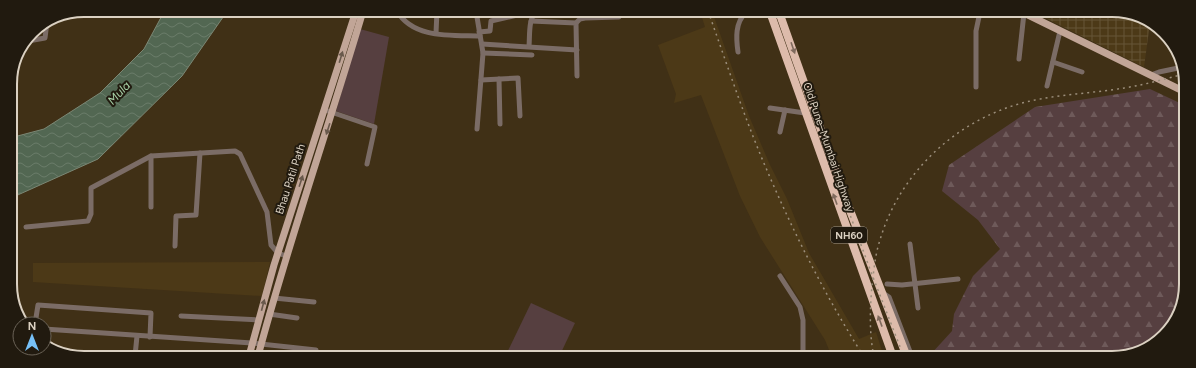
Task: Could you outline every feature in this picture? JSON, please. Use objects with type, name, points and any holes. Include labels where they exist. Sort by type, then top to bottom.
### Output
[{"type":"highway","name":"Old Pune–Mumbai Highway","points":[[772,17],[891,351]]},
{"type":"highway","name":"Old Pune–Mumbai Highway","points":[[782,17],[817,120],[905,351]]},
{"type":"highway","points":[[863,275],[874,271]]},
{"type":"main road","name":"Bhau Patil Path","points":[[250,351],[278,253],[354,17]]},
{"type":"main road","name":"Bhau Patil Path","points":[[259,351],[286,256],[333,113],[361,17]]},
{"type":"main road","points":[[1031,17],[1179,89]]},
{"type":"street","points":[[402,17],[410,26],[436,34],[480,34],[490,31],[491,21],[508,17]]},
{"type":"street","points":[[436,34],[437,17]]},
{"type":"street","points":[[477,17],[483,53],[477,129]]},
{"type":"street","points":[[529,46],[533,17]]},
{"type":"street","points":[[531,21],[576,23],[580,19],[585,18],[619,17]]},
{"type":"street","points":[[738,52],[737,31],[742,17]]},
{"type":"street","points":[[976,87],[976,31],[979,17]]},
{"type":"street","points":[[1019,59],[1023,17]]},
{"type":"street","points":[[576,23],[577,76]]},
{"type":"street","points":[[34,40],[45,38],[46,29]]},
{"type":"street","points":[[1047,86],[1060,31]]},
{"type":"street","points":[[482,44],[577,50]]},
{"type":"street","points":[[483,53],[532,55]]},
{"type":"street","points":[[1053,62],[1082,72]]},
{"type":"street","points":[[1151,75],[1177,68]]},
{"type":"street","points":[[481,80],[518,78],[520,116]]},
{"type":"street","points":[[499,79],[500,124]]},
{"type":"street","points":[[770,108],[805,113]]},
{"type":"street","points":[[325,110],[375,127],[367,164]]},
{"type":"street","points":[[780,132],[785,110]]},
{"type":"street","points":[[26,227],[88,221],[91,214],[91,188],[151,156],[235,151],[240,154],[267,212],[271,245],[278,253],[286,256]]},
{"type":"street","points":[[175,246],[176,216],[196,215],[200,153]]},
{"type":"street","points":[[151,156],[151,207]]},
{"type":"street","points":[[910,244],[918,308]]},
{"type":"street","points":[[780,276],[800,307],[803,320],[803,351]]},
{"type":"street","points":[[887,284],[958,279]]},
{"type":"street","points":[[882,292],[889,297],[910,351]]},
{"type":"street","points":[[274,298],[314,302]]},
{"type":"street","points":[[36,316],[38,305],[151,313],[150,337]]},
{"type":"street","points":[[269,314],[297,318]]},
{"type":"street","points":[[181,316],[259,320]]},
{"type":"street","points":[[52,330],[252,343],[316,350]]},
{"type":"street","points":[[136,351],[137,336]]},
{"type":"shaded area","points":[[702,17],[714,17],[749,116],[770,165],[787,199],[809,253],[859,339],[876,332],[882,351],[830,351],[825,340],[760,237],[740,196],[701,95],[674,103],[676,94],[658,45],[705,27]]},
{"type":"shaded area","points":[[1043,17],[1112,17],[1129,19],[1138,22],[1149,28],[1144,67]]},
{"type":"shaded area","points":[[270,262],[262,296],[33,282],[33,263]]},
{"type":"green space","points":[[360,29],[389,37],[374,124],[336,111]]},
{"type":"green space","points":[[1150,89],[1179,103],[1179,284],[1177,301],[1174,310],[1170,318],[1156,334],[1146,342],[1129,349],[1117,351],[934,351],[952,331],[954,314],[973,276],[1000,249],[978,220],[942,191],[949,165],[1035,107]]},
{"type":"green space","points":[[531,303],[575,323],[562,351],[508,351]]},
{"type":"water","name":"Mula","points":[[161,17],[223,17],[182,76],[98,159],[17,195],[17,136],[44,129],[100,93],[144,49]]},
{"type":"railway","points":[[710,17],[750,129],[777,193],[799,241],[860,351]]},
{"type":"railway","points":[[873,351],[870,321],[872,285],[880,240],[888,218],[898,198],[911,179],[942,145],[960,131],[980,119],[1017,104],[1050,97],[1118,89],[1178,76]]},
{"type":"railway","points":[[805,92],[902,351]]}]
